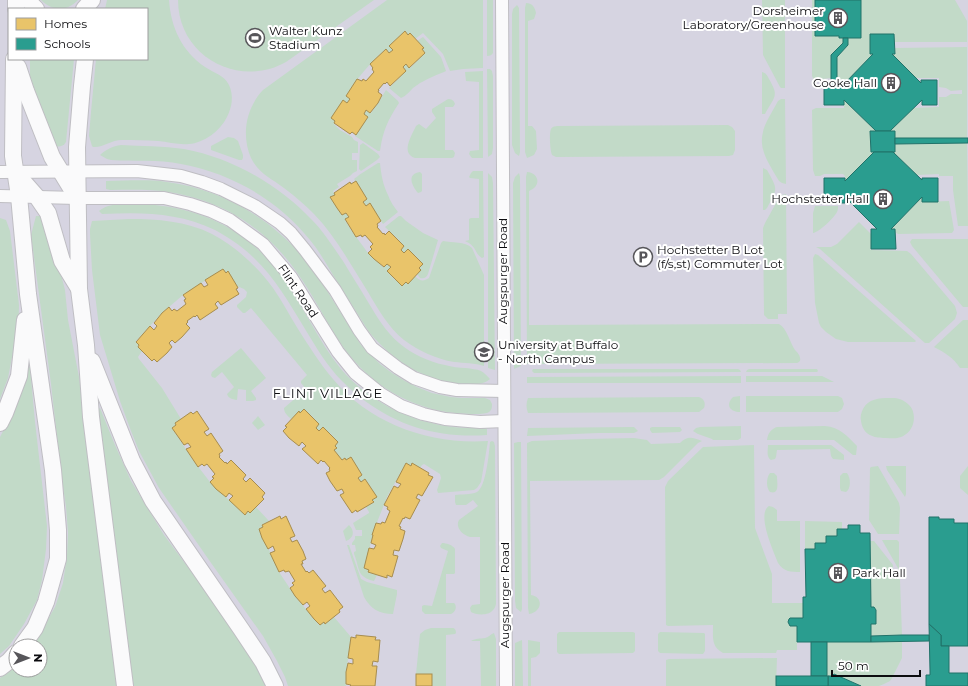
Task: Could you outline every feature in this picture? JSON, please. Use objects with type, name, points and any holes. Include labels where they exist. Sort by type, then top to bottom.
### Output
[{"type":"main road","points":[[85,8],[92,0]]},
{"type":"main road","points":[[15,60],[52,157],[77,198]]},
{"type":"main road","points":[[15,60],[13,156],[8,172],[18,196],[28,294],[53,470],[58,530],[58,559],[46,602],[35,628],[28,638]]},
{"type":"main road","points":[[85,60],[78,134],[77,172],[79,289],[86,345],[91,417],[125,686]]},
{"type":"main road","points":[[8,172],[38,197],[48,213],[62,261],[79,289]]},
{"type":"main road","points":[[0,423],[18,376],[28,294]]},
{"type":"main road","points":[[86,345],[132,461],[153,501],[263,662],[275,686]]},
{"type":"main road","points":[[0,668],[8,662]]},
{"type":"street","name":"Augspurger Road","points":[[502,0],[506,686]]},
{"type":"street","points":[[8,172],[137,171],[172,174],[221,189],[242,199],[267,214],[291,233],[335,290],[359,330],[372,348],[398,368],[414,378],[440,387],[457,390],[504,391]]},
{"type":"street","name":"Flint Road","points":[[0,196],[164,198],[211,211],[230,220],[263,244],[291,277],[338,352],[355,373],[381,394],[401,406],[423,414],[445,419],[480,422],[504,421]]},
{"type":"shaded area","name":"University at Buffalo - North Campus","points":[[0,0],[968,0],[968,686],[0,686]]},
{"type":"green space","points":[[41,0],[78,0],[69,7],[64,8],[55,8],[45,4]]},
{"type":"green space","points":[[107,0],[169,0],[172,20],[184,46],[197,61],[224,79],[231,89],[232,101],[229,113],[224,122],[216,131],[206,139],[189,144],[122,140],[97,147],[92,146],[89,136],[96,60],[148,60],[148,8],[105,8]]},
{"type":"green space","name":"Walter Kunz Stadium","points":[[178,0],[374,0],[286,62],[268,69],[249,72],[231,69],[214,62],[200,51],[188,37],[181,20]]},
{"type":"green space","points":[[387,0],[483,0],[483,68],[450,71],[443,54],[423,33],[415,39],[408,35],[405,31],[389,46],[393,50],[389,53],[386,49],[359,77],[346,96],[350,99],[347,103],[343,100],[334,124],[358,142],[358,153],[352,153],[352,160],[357,160],[357,171],[337,184],[339,187],[333,191],[335,195],[331,197],[342,215],[346,213],[349,217],[345,220],[368,253],[383,267],[387,264],[391,267],[387,271],[395,280],[406,282],[408,284],[415,276],[422,280],[429,278],[443,241],[462,243],[472,248],[484,275],[484,366],[447,361],[434,357],[416,348],[398,335],[384,318],[343,252],[322,223],[296,197],[258,168],[251,158],[248,149],[246,131],[249,113],[257,97],[263,90]]},
{"type":"green space","points":[[487,0],[493,0],[493,53],[487,56]]},
{"type":"green space","points":[[762,0],[785,0],[785,88],[780,87],[763,55]]},
{"type":"green space","points":[[812,0],[815,0],[816,36],[839,36],[839,38],[843,38],[843,43],[831,55],[831,78],[818,81],[814,80],[812,76]]},
{"type":"green space","points":[[861,0],[955,0],[967,21],[967,42],[895,42],[894,34],[870,34],[870,54],[873,54],[844,84],[844,81],[837,81],[837,57],[848,45],[848,38],[861,38]]},
{"type":"green space","points":[[526,3],[533,6],[536,13],[534,19],[528,21],[528,126],[532,126],[536,131],[537,149],[534,155],[527,158],[525,152]]},
{"type":"green space","points":[[517,5],[519,8],[519,156],[515,153],[512,145],[512,14],[513,9]]},
{"type":"green space","points":[[423,37],[441,57],[446,71],[420,83],[401,98],[389,88],[406,71],[403,67],[406,64],[410,68],[425,53],[417,41]]},
{"type":"green space","points":[[967,47],[967,138],[895,138],[895,131],[890,131],[913,108],[939,107],[939,97],[946,97],[951,94],[962,94],[962,90],[951,91],[946,88],[939,87],[939,78],[916,78],[892,54],[895,54],[895,48]]},
{"type":"green space","points":[[30,60],[74,60],[66,142],[62,146],[54,146],[30,85]]},
{"type":"green space","points":[[487,69],[492,71],[493,76],[493,148],[492,154],[488,157]]},
{"type":"green space","points":[[483,71],[483,158],[472,158],[469,154],[470,151],[479,150],[479,82],[466,81],[465,72]]},
{"type":"green space","points":[[762,72],[768,76],[775,93],[774,99],[765,114],[762,114]]},
{"type":"green space","points":[[386,90],[399,103],[386,126],[380,151],[378,151],[355,136],[368,117],[364,114],[366,110],[371,113]]},
{"type":"green space","points":[[448,99],[452,100],[455,104],[453,107],[445,107],[445,150],[453,150],[455,153],[454,157],[415,158],[411,156],[408,152],[408,144],[416,126],[419,124],[426,129],[436,118],[432,112],[432,109]]},
{"type":"green space","points":[[785,99],[786,184],[779,181],[763,151],[762,145],[765,125],[778,101]]},
{"type":"green space","points":[[844,100],[876,131],[870,132],[871,151],[874,152],[845,181],[845,176],[843,174],[824,174],[815,176],[813,170],[812,110],[816,108],[844,108]]},
{"type":"green space","points":[[728,125],[735,131],[735,150],[733,155],[729,156],[556,157],[552,155],[551,149],[550,131],[552,127],[557,126]]},
{"type":"green space","points":[[228,137],[234,138],[238,141],[243,155],[242,160],[211,150],[211,146]]},
{"type":"green space","points":[[363,143],[380,157],[361,171],[359,169],[360,145]]},
{"type":"green space","points":[[967,143],[968,226],[958,226],[953,190],[953,176],[939,176],[939,174],[917,175],[893,152],[895,151],[895,144]]},
{"type":"green space","points":[[121,145],[176,148],[202,153],[237,166],[269,184],[299,207],[312,220],[343,261],[382,324],[399,343],[409,351],[427,360],[458,368],[479,370],[490,379],[479,384],[452,383],[438,380],[412,369],[389,353],[369,332],[310,240],[283,213],[268,201],[235,181],[200,168],[164,162],[111,160],[100,155],[109,148]]},
{"type":"green space","points":[[380,163],[382,179],[386,191],[398,212],[383,224],[369,203],[366,206],[363,202],[367,199],[354,179]]},
{"type":"green space","points":[[763,168],[767,170],[775,186],[775,192],[765,210],[763,210]]},
{"type":"green space","points":[[473,171],[483,171],[484,257],[482,258],[472,245],[465,241],[469,240],[469,219],[479,218],[479,179],[469,177]]},
{"type":"green space","points":[[420,172],[422,174],[422,191],[418,193],[412,184],[412,178],[413,175]]},
{"type":"green space","points":[[527,172],[537,177],[536,186],[529,191],[529,325],[779,324],[784,329],[799,355],[800,361],[797,363],[527,364]]},
{"type":"green space","points":[[488,173],[492,177],[493,183],[495,370],[488,368]]},
{"type":"green space","points":[[519,173],[521,366],[514,369],[513,183],[515,177]]},
{"type":"green space","points":[[136,180],[167,182],[189,186],[230,201],[250,211],[300,253],[314,270],[361,345],[380,364],[405,381],[432,393],[451,397],[485,398],[490,400],[492,404],[491,410],[481,414],[469,414],[447,412],[430,408],[400,396],[372,378],[349,355],[296,271],[282,253],[266,237],[248,223],[228,211],[207,202],[176,193],[154,190],[110,190],[106,189],[106,181]]},
{"type":"green space","points":[[786,194],[787,314],[778,314],[778,319],[768,319],[764,315],[763,228],[780,196]]},
{"type":"green space","points":[[922,197],[922,202],[949,201],[954,230],[952,233],[898,234],[895,232],[895,229],[891,229]]},
{"type":"green space","points":[[121,204],[145,204],[186,210],[205,216],[239,234],[255,246],[290,288],[325,347],[341,369],[351,380],[375,399],[402,414],[417,419],[451,427],[485,428],[487,429],[487,435],[454,435],[423,429],[393,418],[365,401],[345,384],[331,369],[274,280],[245,250],[220,232],[201,224],[173,216],[145,213],[102,214],[99,211],[109,206]]},
{"type":"green space","points":[[815,206],[838,206],[838,208],[830,221],[813,233],[813,213]]},
{"type":"green space","points":[[36,216],[44,216],[51,236],[65,290],[68,320],[79,377],[117,686],[0,686],[0,678],[8,672],[8,678],[48,678],[48,638],[38,638],[55,607],[63,583],[67,555],[68,533],[66,507],[31,235]]},
{"type":"green space","points":[[399,216],[423,233],[438,240],[428,274],[425,278],[420,278],[417,274],[421,270],[419,268],[423,264],[415,255],[404,253],[401,250],[404,246],[385,227]]},
{"type":"green space","points":[[0,218],[6,220],[10,231],[19,305],[18,342],[14,347],[8,378],[0,399]]},
{"type":"green space","points":[[129,219],[161,220],[192,226],[212,234],[238,251],[260,272],[273,288],[306,342],[328,373],[348,395],[365,408],[383,419],[423,435],[466,441],[488,441],[481,482],[474,490],[438,493],[437,490],[441,478],[440,474],[424,464],[420,468],[412,463],[411,466],[406,463],[387,497],[372,535],[364,568],[369,570],[368,572],[377,575],[374,581],[364,577],[361,574],[354,554],[356,551],[355,545],[352,545],[355,536],[362,536],[362,530],[356,530],[353,523],[369,513],[366,507],[374,502],[372,500],[372,489],[365,479],[361,482],[358,478],[362,475],[351,457],[346,460],[345,458],[342,460],[334,450],[338,442],[330,433],[319,431],[316,428],[319,424],[311,415],[299,412],[291,419],[285,413],[284,408],[306,389],[301,381],[307,375],[251,308],[243,313],[237,307],[237,305],[246,297],[247,292],[237,286],[228,272],[226,273],[223,269],[183,295],[162,313],[136,341],[139,345],[138,347],[142,351],[138,357],[139,359],[162,388],[181,419],[175,423],[176,425],[172,428],[193,460],[210,482],[245,515],[248,511],[250,513],[256,507],[269,521],[262,525],[263,527],[259,530],[279,572],[295,596],[319,625],[324,622],[325,624],[334,617],[351,637],[346,686],[288,686],[277,661],[263,636],[159,488],[139,451],[120,401],[100,335],[92,270],[90,234],[92,221]]},
{"type":"green space","points":[[859,222],[871,234],[871,250],[907,251],[955,306],[957,313],[955,319],[929,343],[925,343],[816,247],[831,247],[837,244]]},
{"type":"green space","points":[[912,239],[968,239],[968,307],[963,307],[912,246],[910,242]]},
{"type":"green space","points":[[815,254],[818,255],[916,341],[848,342],[836,339],[826,332],[819,323],[815,303],[813,258]]},
{"type":"green space","points":[[963,320],[968,320],[968,368],[960,368],[955,361],[934,347]]},
{"type":"green space","points":[[241,348],[266,378],[251,391],[256,398],[256,400],[253,401],[246,401],[246,390],[238,389],[237,400],[230,398],[227,394],[234,387],[222,372],[215,378],[211,375],[212,372]]},
{"type":"green space","points":[[26,367],[30,367],[47,526],[46,549],[42,580],[37,600],[14,638],[8,638],[8,647],[0,654],[0,437],[10,418]]},
{"type":"green space","points":[[533,369],[738,369],[741,372],[534,373],[532,371]]},
{"type":"green space","points":[[749,369],[817,369],[818,371],[746,372]]},
{"type":"green space","points":[[741,376],[741,383],[527,383],[527,377]]},
{"type":"green space","points":[[746,376],[822,376],[834,382],[746,382]]},
{"type":"green space","points":[[740,396],[740,412],[736,412],[730,408],[729,403],[733,397]]},
{"type":"green space","points":[[746,396],[838,396],[842,398],[844,404],[842,409],[838,412],[746,412]]},
{"type":"green space","points":[[699,397],[705,404],[704,408],[699,412],[528,413],[527,407],[528,398]]},
{"type":"green space","points":[[895,398],[905,402],[912,409],[914,422],[911,429],[905,435],[897,438],[877,437],[866,433],[862,426],[861,418],[863,409],[866,405],[877,399]]},
{"type":"green space","points":[[100,408],[131,481],[164,535],[255,661],[267,686],[131,686],[97,410]]},
{"type":"green space","points":[[258,416],[265,425],[258,430],[252,423]]},
{"type":"green space","points":[[741,426],[741,438],[738,440],[713,440],[693,431],[700,427]]},
{"type":"green space","points":[[825,426],[839,430],[857,446],[856,455],[853,455],[834,440],[767,440],[770,432],[777,427]]},
{"type":"green space","points":[[634,427],[638,431],[634,433],[527,436],[528,428]]},
{"type":"green space","points":[[680,427],[682,430],[680,432],[652,433],[650,428]]},
{"type":"green space","points":[[634,438],[647,440],[651,444],[680,443],[688,438],[702,441],[698,443],[664,477],[659,480],[530,481],[531,595],[535,596],[540,601],[540,604],[537,610],[529,614],[527,443],[532,441]]},
{"type":"green space","points":[[490,442],[494,442],[495,446],[496,604],[495,608],[489,613],[476,614],[471,612],[470,608],[472,605],[480,604],[480,537],[470,537],[462,533],[458,523],[459,520],[478,506],[473,500],[466,505],[456,505],[455,495],[475,493],[480,489],[485,477]]},
{"type":"green space","points":[[521,442],[521,612],[516,608],[515,601],[514,443]]},
{"type":"green space","points":[[754,445],[755,528],[772,574],[772,603],[803,603],[803,618],[792,618],[788,622],[790,626],[797,626],[797,650],[777,650],[776,653],[723,653],[716,648],[713,638],[713,625],[666,625],[665,487],[668,481],[703,447]]},
{"type":"green space","points":[[768,445],[831,445],[844,455],[844,460],[833,459],[830,449],[777,450],[775,459],[771,460],[769,459],[768,455]]},
{"type":"green space","points":[[878,466],[899,503],[899,534],[878,534],[869,520],[870,468]]},
{"type":"green space","points":[[886,466],[906,466],[905,497],[887,470]]},
{"type":"green space","points":[[968,466],[968,495],[960,488],[960,476]]},
{"type":"green space","points":[[770,473],[774,473],[777,476],[777,490],[775,492],[770,492],[767,486],[767,480]]},
{"type":"green space","points":[[843,473],[847,473],[850,480],[850,486],[846,492],[841,491],[840,488],[840,476]]},
{"type":"green space","points":[[769,506],[777,510],[777,521],[800,521],[800,572],[785,570],[778,563],[765,525],[765,510]]},
{"type":"green space","points":[[805,521],[842,522],[842,529],[837,529],[837,536],[826,536],[826,543],[816,543],[815,549],[805,549]]},
{"type":"green space","points":[[349,525],[353,534],[349,540],[346,541],[343,531]]},
{"type":"green space","points":[[882,540],[897,540],[899,542],[899,570]]},
{"type":"green space","points":[[869,541],[874,541],[893,565],[893,571],[900,580],[902,635],[871,636],[871,624],[876,624],[876,610],[874,607],[871,607]]},
{"type":"green space","points":[[442,543],[449,544],[455,549],[455,573],[446,574],[446,603],[454,603],[456,608],[451,614],[425,614],[422,611],[422,606],[432,606],[448,551],[441,548],[440,546]]},
{"type":"green space","points":[[347,545],[349,545],[361,579],[397,590],[393,614],[376,610],[364,597]]},
{"type":"green space","points":[[431,628],[453,628],[456,631],[455,634],[446,635],[446,686],[432,686],[432,674],[416,674],[420,634]]},
{"type":"green space","points":[[559,632],[633,632],[635,633],[635,651],[633,653],[559,654],[557,652],[557,634]]},
{"type":"green space","points":[[660,632],[704,633],[705,651],[703,654],[660,653],[658,651],[658,634]]},
{"type":"green space","points":[[494,633],[496,639],[496,686],[481,686],[480,641],[471,641],[486,638]]},
{"type":"green space","points":[[522,640],[523,686],[515,686],[515,643]]},
{"type":"green space","points":[[528,640],[540,642],[540,653],[536,657],[531,658],[531,686],[528,686]]},
{"type":"green space","points":[[902,641],[902,658],[890,681],[884,684],[879,686],[861,686],[834,674],[832,676],[827,676],[827,642]]},
{"type":"green space","points":[[777,658],[776,686],[666,686],[666,660],[669,659]]},
{"type":"building: Homes","points":[[405,31],[408,35],[410,33],[424,48],[422,49],[425,53],[409,68],[406,64],[403,67],[406,71],[390,86],[387,82],[385,84],[384,83],[378,90],[378,92],[382,95],[378,103],[370,113],[366,110],[364,114],[368,117],[356,135],[352,132],[350,134],[334,123],[335,121],[331,118],[343,100],[347,103],[350,99],[346,96],[357,79],[362,81],[363,79],[366,81],[374,72],[370,64],[386,49],[389,53],[393,50],[389,46]]},
{"type":"building: Homes","points":[[356,181],[367,199],[363,202],[366,206],[370,203],[381,221],[377,224],[377,227],[385,235],[389,231],[404,246],[401,250],[404,253],[408,249],[423,264],[419,268],[421,270],[408,284],[406,282],[402,286],[387,271],[391,267],[387,264],[384,267],[368,253],[372,249],[370,247],[373,244],[365,235],[362,237],[361,235],[356,237],[345,219],[349,217],[346,213],[342,215],[330,197],[335,195],[334,193],[350,182],[351,184]]},
{"type":"building: Homes","points":[[223,269],[226,273],[228,271],[238,288],[236,289],[239,294],[221,305],[218,301],[215,304],[218,308],[200,320],[197,315],[187,321],[188,322],[186,324],[190,328],[175,343],[172,340],[169,343],[172,347],[157,362],[154,359],[152,361],[138,347],[139,345],[136,342],[150,326],[154,330],[157,326],[154,323],[169,307],[172,311],[174,309],[177,311],[186,304],[184,300],[186,299],[183,295],[201,283],[204,287],[208,285],[205,280]]},
{"type":"building: Homes","points":[[304,409],[319,424],[316,428],[319,431],[323,427],[338,442],[335,446],[337,448],[334,450],[342,460],[345,458],[346,460],[351,457],[362,475],[358,478],[361,482],[365,479],[377,497],[372,500],[374,502],[357,512],[356,510],[352,513],[340,495],[344,493],[342,489],[337,491],[326,473],[330,471],[330,468],[324,461],[323,462],[321,460],[318,464],[302,449],[306,446],[302,442],[299,446],[283,431],[287,427],[285,426],[299,411],[300,413]]},
{"type":"building: Homes","points":[[197,411],[209,429],[204,432],[207,436],[211,433],[223,451],[219,454],[219,457],[227,464],[231,460],[246,475],[243,479],[246,482],[250,478],[265,493],[262,497],[264,499],[250,513],[248,511],[245,515],[229,500],[233,496],[229,493],[226,497],[216,489],[210,482],[214,478],[212,477],[215,474],[207,464],[204,466],[202,464],[198,467],[186,449],[191,447],[188,443],[184,445],[172,428],[176,425],[175,423],[191,412],[193,414]]},
{"type":"building: Homes","points":[[406,463],[411,466],[412,463],[433,477],[422,496],[418,494],[416,498],[420,500],[410,519],[405,517],[404,519],[403,518],[399,526],[401,527],[400,529],[405,531],[399,551],[394,550],[393,555],[398,556],[392,577],[387,575],[387,578],[368,572],[369,570],[364,568],[369,548],[374,549],[376,545],[371,543],[376,523],[385,523],[390,511],[387,509],[388,507],[384,505],[394,486],[398,488],[401,484],[396,482]]},
{"type":"building: Homes","points":[[280,516],[281,519],[286,516],[295,536],[290,538],[292,542],[297,540],[303,551],[306,559],[302,561],[303,564],[301,564],[306,572],[307,571],[309,573],[313,570],[326,586],[322,589],[325,593],[330,590],[343,607],[339,610],[340,612],[325,624],[324,622],[320,625],[306,609],[310,606],[307,602],[303,605],[295,596],[290,588],[294,585],[292,583],[295,581],[289,571],[285,572],[284,570],[279,572],[270,553],[275,551],[273,546],[268,549],[262,538],[259,529],[263,527],[262,525]]},
{"type":"building: Homes","points":[[356,635],[376,637],[375,640],[380,640],[378,662],[373,661],[372,666],[377,666],[375,686],[350,686],[351,685],[346,684],[348,663],[353,664],[353,659],[348,658],[351,637],[356,638]]},
{"type":"building: Homes","points":[[416,674],[432,674],[432,686],[416,686]]},
{"type":"building: Schools","name":"Dorsheimer Laboratory/Greenhouse","points":[[815,0],[861,0],[861,38],[815,36]]},
{"type":"building: Schools","name":"Cooke Hall","points":[[870,34],[894,34],[895,54],[892,54],[921,83],[921,80],[937,80],[937,105],[922,105],[922,100],[890,131],[876,131],[844,100],[844,105],[824,105],[824,81],[844,81],[844,84],[873,54],[870,54]]},
{"type":"building: Schools","points":[[843,38],[848,38],[848,45],[837,57],[837,81],[831,81],[831,55],[843,43]]},
{"type":"building: Schools","points":[[870,131],[895,131],[895,152],[871,152]]},
{"type":"building: Schools","points":[[895,138],[968,138],[968,143],[895,144]]},
{"type":"building: Schools","name":"Hochstetter Hall","points":[[874,152],[893,152],[922,180],[922,178],[938,178],[938,202],[922,202],[922,197],[891,229],[895,229],[896,249],[871,249],[871,229],[877,229],[845,197],[845,203],[824,203],[824,178],[845,178],[845,181]]},
{"type":"building: Schools","points":[[929,517],[954,519],[954,523],[968,523],[968,646],[941,646],[941,635],[929,624]]},
{"type":"building: Schools","name":"Park Hall","points":[[848,525],[860,525],[860,533],[870,533],[871,607],[874,607],[876,610],[876,624],[871,624],[871,642],[797,642],[797,626],[790,626],[788,622],[790,618],[803,618],[803,597],[806,597],[805,549],[815,549],[815,543],[826,543],[826,536],[837,536],[837,529],[848,529]]},
{"type":"building: Schools","points":[[929,624],[941,635],[941,646],[949,646],[949,673],[968,673],[968,686],[926,686],[926,675],[930,675]]},
{"type":"building: Schools","points":[[929,635],[929,641],[871,642],[871,636]]},
{"type":"building: Schools","points":[[811,642],[827,642],[827,676],[811,676]]},
{"type":"building: Schools","points":[[834,674],[861,686],[828,686],[828,676],[832,676]]},
{"type":"building: Schools","points":[[776,676],[828,676],[828,686],[776,686]]},
{"type":"place","name":"Dorsheimer Laboratory/Greenhouse","points":[[838,18]]},
{"type":"place","name":"Walter Kunz Stadium","points":[[255,38]]},
{"type":"place","name":"Cooke Hall","points":[[891,83]]},
{"type":"place","name":"Hochstetter Hall","points":[[883,199]]},
{"type":"place","name":"Hochstetter B Lot (f/s,st) Commuter Lot","points":[[643,257]]},
{"type":"place","name":"University at Buffalo - North Campus","points":[[484,352]]},
{"type":"place","name":"Park Hall","points":[[838,573]]},
{"type":"district","name":"FLINT VILLAGE","points":[[328,393]]}]
